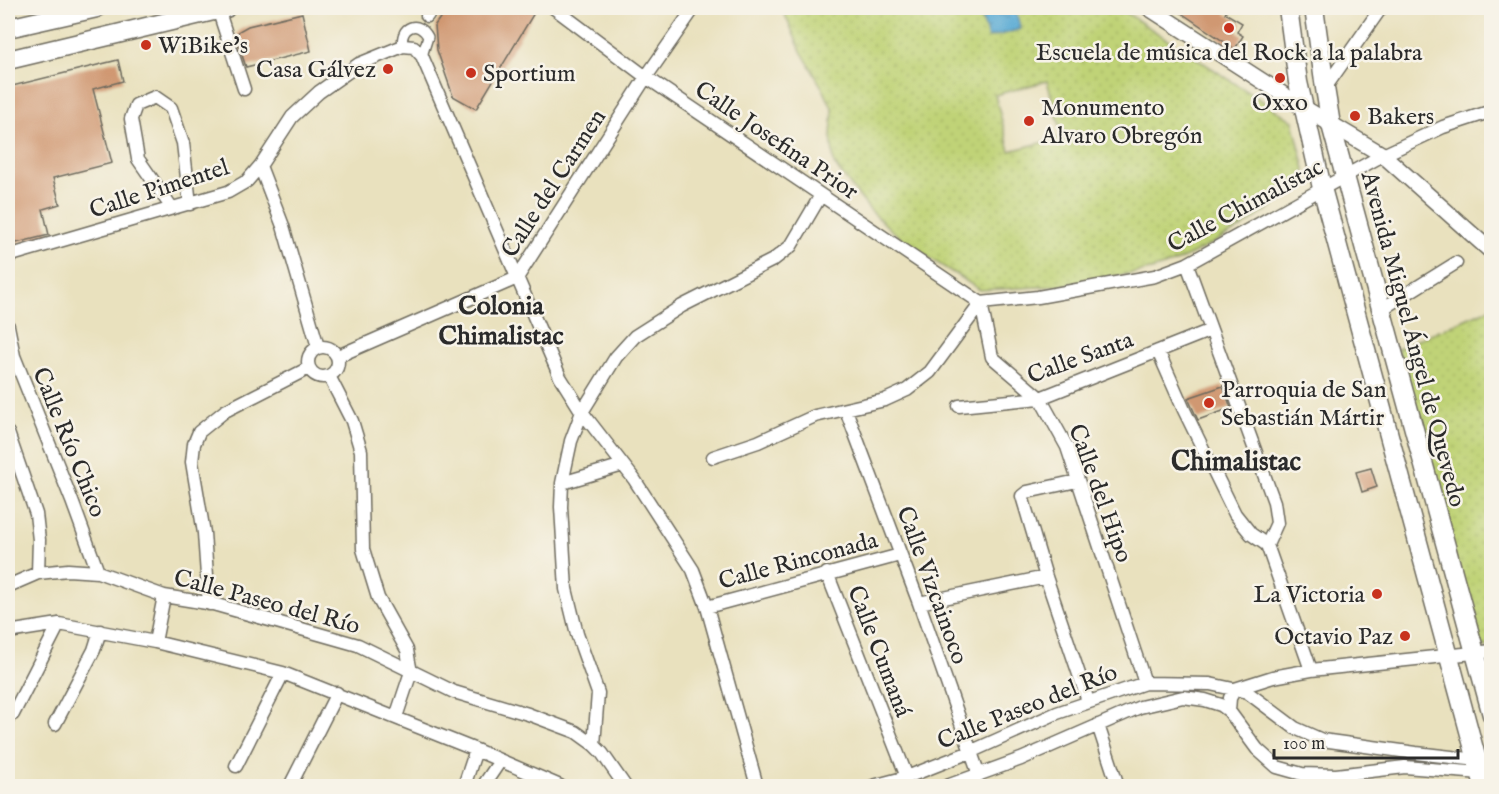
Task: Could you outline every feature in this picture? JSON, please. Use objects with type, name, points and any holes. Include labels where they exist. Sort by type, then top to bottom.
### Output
[{"type":"main road","points":[[8,28],[97,8]]},
{"type":"main road","points":[[8,60],[222,8]]},
{"type":"main road","name":"Avenida Miguel Ángel de Quevedo","points":[[1288,8],[1293,54],[1322,188],[1450,657],[1485,770]]},
{"type":"main road","name":"Avenida Miguel Ángel de Quevedo","points":[[1314,8],[1331,125],[1382,309],[1483,652],[1491,715]]},
{"type":"street","points":[[222,8],[244,89]]},
{"type":"street","name":"Calle Josefina Prior","points":[[554,8],[646,77],[981,303]]},
{"type":"street","name":"Calle del Carmen","points":[[338,356],[517,278],[646,77],[694,8]]},
{"type":"street","points":[[1324,88],[1381,8]]},
{"type":"street","points":[[1158,10],[1304,108],[1383,155],[1491,252]]},
{"type":"street","name":"Calle Pimentel","points":[[8,256],[228,192],[247,181],[260,166],[292,117],[319,92],[359,64],[413,50],[517,278]]},
{"type":"street","points":[[172,208],[138,159],[131,119],[136,105],[155,97],[171,108],[183,143],[190,204]]},
{"type":"street","name":"Calle Chimalistac","points":[[981,303],[1038,297],[1155,276],[1187,264],[1383,155],[1443,127],[1491,111]]},
{"type":"street","points":[[260,166],[283,225],[318,347]]},
{"type":"street","points":[[594,745],[598,693],[577,634],[566,589],[561,507],[562,483],[571,441],[582,412],[616,357],[635,336],[682,306],[773,260],[790,246],[821,195]]},
{"type":"street","points":[[1382,309],[1456,263]]},
{"type":"street","points":[[1187,264],[1274,502],[1277,523],[1267,545]]},
{"type":"street","points":[[517,278],[560,377],[582,412],[623,465],[693,570],[707,607],[757,786]]},
{"type":"street","points":[[713,457],[758,442],[815,416],[885,400],[908,390],[930,372],[981,303]]},
{"type":"street","name":"Calle del Hipo","points":[[981,303],[992,357],[1040,398],[1067,447],[1145,683]]},
{"type":"street","name":"Calle Río Chico","points":[[8,326],[14,356],[98,572]]},
{"type":"street","name":"Calle Santa","points":[[959,406],[1040,398],[1211,330]]},
{"type":"street","points":[[318,347],[330,348],[338,356],[338,368],[329,376],[317,376],[309,368],[309,356],[318,347]]},
{"type":"street","points":[[1158,351],[1235,514],[1251,534],[1267,545],[1311,670]]},
{"type":"street","points":[[209,604],[204,533],[192,462],[194,444],[199,432],[225,411],[309,368]]},
{"type":"street","points":[[329,376],[352,421],[361,451],[363,549],[378,598],[407,650],[411,672],[396,717]]},
{"type":"street","name":"Calle Vizcainoco","points":[[846,410],[919,603],[979,775]]},
{"type":"street","points":[[8,433],[36,514],[39,540],[38,573]]},
{"type":"street","points":[[562,483],[623,465]]},
{"type":"street","points":[[1077,481],[1027,492],[1022,496],[1046,577],[1088,701]]},
{"type":"street","name":"Calle Rinconada","points":[[707,607],[900,555]]},
{"type":"street","name":"Calle Paseo del Río","points":[[8,586],[38,573],[68,570],[98,572],[164,596],[209,604],[358,645],[454,692],[528,714],[576,732],[594,745],[625,786]]},
{"type":"street","name":"Calle Cumaná","points":[[827,573],[907,777]]},
{"type":"street","points":[[919,603],[1046,577]]},
{"type":"street","points":[[155,642],[164,596]]},
{"type":"street","points":[[13,714],[59,624]]},
{"type":"street","points":[[8,632],[59,624],[155,642],[284,673],[560,786]]},
{"type":"street","points":[[55,724],[94,650],[100,631]]},
{"type":"street","points":[[1483,652],[1311,670],[1272,677],[1235,689],[1230,698],[1229,711],[1257,748],[1277,767],[1302,774],[1336,775],[1414,768],[1485,770]]},
{"type":"street","points":[[236,766],[284,673]]},
{"type":"street","name":"Calle Paseo del Río","points":[[873,786],[907,777],[1088,701],[1145,683],[1210,684],[1235,689],[1247,693],[1295,728],[1322,740],[1416,753],[1485,770]]},
{"type":"street","points":[[290,786],[337,693]]},
{"type":"street","name":"Calle Paseo del Río","points":[[947,786],[1021,759],[1140,707],[1183,697],[1205,700],[1221,705],[1229,711]]},
{"type":"street","points":[[1098,725],[1118,786]]},
{"type":"street","points":[[464,786],[476,750]]},
{"type":"street","points":[[1414,768],[1416,753]]},
{"type":"street","points":[[483,786],[500,761]]},
{"type":"green space","points":[[782,8],[1119,8],[1293,121],[1305,169],[1300,185],[1286,197],[1244,226],[1173,263],[1151,270],[1060,286],[980,290],[920,252],[891,230],[869,209],[834,164],[831,135],[833,110],[801,51]],"holes":[[[1047,81],[1063,137],[1010,151],[995,95]]]},
{"type":"green space","points":[[1491,308],[1491,646],[1485,647],[1477,642],[1397,349]]},
{"type":"water","points":[[979,8],[1015,8],[1021,29],[988,38]]},
{"type":"building","name":"Sportium","points":[[447,8],[537,8],[476,109],[453,96],[437,50],[435,25]]},
{"type":"building","points":[[1174,8],[1228,8],[1225,13],[1242,23],[1237,32],[1243,36],[1235,49]]},
{"type":"building","points":[[302,13],[311,51],[246,67],[236,37],[239,31],[248,26]]},
{"type":"building","points":[[118,60],[123,81],[93,89],[112,163],[53,178],[60,204],[43,209],[49,235],[8,245],[8,107],[10,107],[8,87]]},
{"type":"building","name":"Parroquia de San Sebastián Mártir","points":[[1223,386],[1231,408],[1198,420],[1188,398]]},
{"type":"building","points":[[1371,468],[1377,487],[1362,492],[1356,472]]},
{"type":"place","name":"Escuela de música del Rock a la palabra","points":[[1229,28]]},
{"type":"place","name":"WiBike's","points":[[146,45]]},
{"type":"place","name":"Casa Gálvez","points":[[388,69]]},
{"type":"place","name":"Sportium","points":[[471,73]]},
{"type":"place","name":"Oxxo","points":[[1280,78]]},
{"type":"place","name":"Bakers","points":[[1355,116]]},
{"type":"place","name":"Monumento Alvaro Obregón","points":[[1029,121]]},
{"type":"place","name":"Parroquia de San Sebastián Mártir","points":[[1209,403]]},
{"type":"place","name":"La Victoria","points":[[1377,594]]},
{"type":"place","name":"Octavio Paz","points":[[1405,636]]},
{"type":"district","name":"Colonia Chimalistac","points":[[501,320]]},
{"type":"district","name":"Chimalistac","points":[[1236,461]]}]
